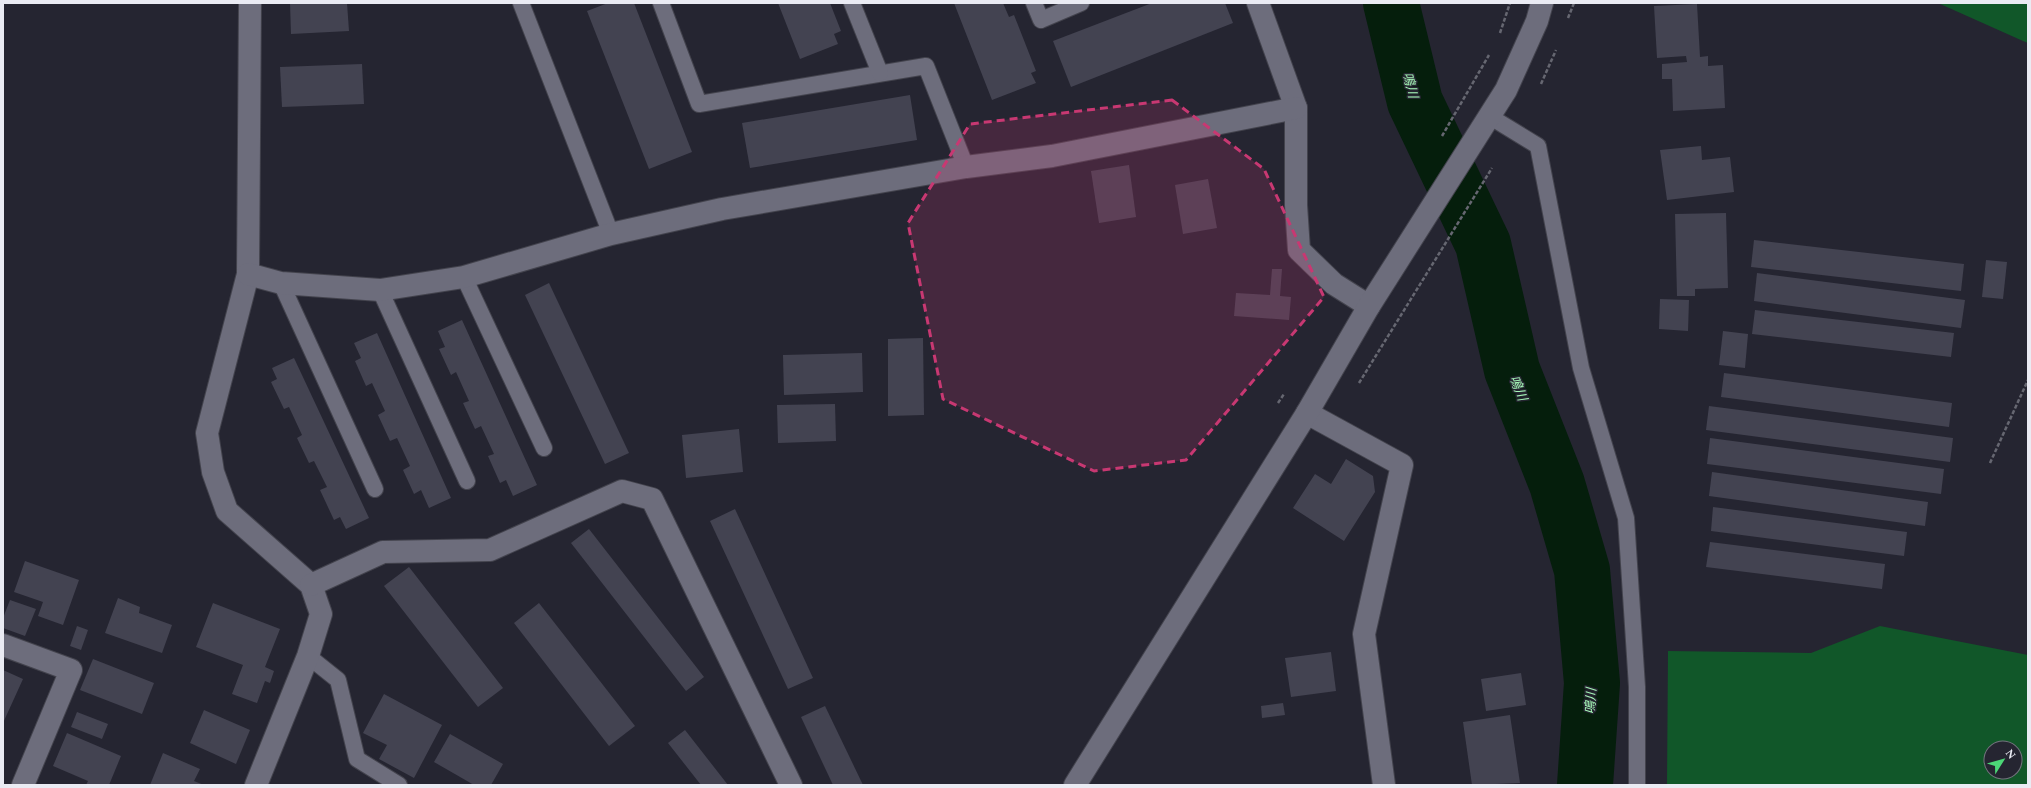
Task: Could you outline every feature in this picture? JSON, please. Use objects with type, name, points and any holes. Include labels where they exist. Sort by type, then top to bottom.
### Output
[{"type":"street","points":[[250,3],[248,274],[207,433],[213,472],[227,511],[311,585],[321,614],[308,656],[256,785]]},
{"type":"street","points":[[1258,3],[1296,108],[1296,205],[1299,250],[1334,284],[1370,306]]},
{"type":"street","points":[[1074,785],[1307,413],[1406,248],[1506,90],[1537,21],[1542,3]]},
{"type":"street","points":[[248,274],[281,283],[380,290],[464,278],[611,234],[722,209],[966,167],[1052,156],[1296,108]]},
{"type":"street","points":[[1307,413],[1402,465],[1364,634],[1384,785]]},
{"type":"street","points":[[311,585],[383,552],[490,550],[622,491],[652,499],[791,785]]},
{"type":"street","points":[[3,645],[71,670],[23,785]]},
{"type":"lane","points":[[521,3],[611,234]]},
{"type":"lane","points":[[661,3],[699,104],[926,66],[966,167]]},
{"type":"lane","points":[[852,3],[880,73]]},
{"type":"lane","points":[[1034,3],[1041,20],[1081,3]]},
{"type":"lane","points":[[1484,125],[1538,146],[1580,368],[1626,518],[1637,688],[1637,785]]},
{"type":"lane","points":[[464,278],[544,448]]},
{"type":"lane","points":[[281,283],[375,489]]},
{"type":"lane","points":[[380,290],[467,481]]},
{"type":"lane","points":[[308,656],[338,680],[357,759],[399,785]]},
{"type":"path","points":[[1497,39],[1510,3]]},
{"type":"path","points":[[1461,105],[1491,52]]},
{"type":"path","points":[[1424,275],[1496,161]]},
{"type":"path","points":[[1990,463],[2028,380]]},
{"type":"highlighted area","points":[[1172,100],[1264,169],[1324,297],[1186,460],[1094,471],[943,399],[908,223],[970,124]]},
{"type":"green space","points":[[1938,3],[2028,3],[2028,43],[2023,41]]},
{"type":"green space","points":[[1880,626],[2028,655],[2028,785],[1667,785],[1668,651],[1811,653]]},
{"type":"building","points":[[290,3],[347,3],[349,31],[291,34]]},
{"type":"building","points":[[608,3],[634,3],[692,152],[649,169],[587,11]]},
{"type":"building","points":[[778,3],[830,3],[841,31],[834,34],[838,44],[800,59]]},
{"type":"building","points":[[954,3],[1003,3],[1009,17],[1014,15],[1036,71],[1031,73],[1036,83],[992,100]]},
{"type":"building","points":[[1152,3],[1225,3],[1233,23],[1071,87],[1053,41]]},
{"type":"building","points":[[1697,4],[1700,57],[1708,56],[1708,66],[1723,65],[1725,108],[1673,111],[1672,79],[1662,79],[1662,64],[1687,62],[1686,56],[1657,58],[1654,6]]},
{"type":"building","points":[[362,64],[364,104],[282,107],[280,67]]},
{"type":"building","points":[[910,95],[917,140],[750,168],[742,123]]},
{"type":"building","points":[[1701,146],[1702,160],[1730,157],[1734,192],[1667,200],[1660,150]]},
{"type":"building","points":[[1129,165],[1136,217],[1099,223],[1091,171]]},
{"type":"building","points":[[1208,179],[1217,228],[1183,234],[1175,185]]},
{"type":"building","points":[[1726,213],[1728,288],[1695,289],[1695,296],[1677,296],[1675,214]]},
{"type":"building","points":[[1754,240],[1964,264],[1961,291],[1751,267]]},
{"type":"building","points":[[1986,260],[2007,262],[2003,299],[1982,297]]},
{"type":"building","points":[[1272,269],[1282,269],[1280,296],[1291,297],[1289,320],[1234,316],[1236,293],[1270,295]]},
{"type":"building","points":[[1757,273],[1965,300],[1961,328],[1754,301]]},
{"type":"building","points":[[549,283],[629,453],[605,464],[525,295]]},
{"type":"building","points":[[1660,299],[1689,300],[1688,331],[1659,329]]},
{"type":"building","points":[[1755,310],[1954,333],[1951,357],[1752,334]]},
{"type":"building","points":[[462,320],[537,485],[513,496],[506,480],[500,483],[488,456],[494,454],[481,426],[475,429],[463,403],[469,401],[456,372],[451,375],[439,349],[445,347],[438,331]]},
{"type":"building","points":[[1723,331],[1748,334],[1745,368],[1719,365]]},
{"type":"building","points":[[377,333],[451,498],[429,508],[421,490],[414,494],[403,470],[410,466],[397,438],[390,441],[378,415],[385,411],[372,383],[366,386],[355,361],[361,358],[354,343]]},
{"type":"building","points":[[923,338],[924,415],[888,416],[888,339]]},
{"type":"building","points":[[862,353],[863,392],[784,395],[783,355]]},
{"type":"building","points":[[294,358],[369,518],[346,529],[340,517],[334,520],[320,490],[327,487],[314,461],[309,463],[297,438],[302,435],[289,407],[284,409],[271,382],[277,379],[272,368]]},
{"type":"building","points":[[1724,373],[1952,403],[1949,427],[1721,397]]},
{"type":"building","points":[[835,404],[836,441],[778,443],[777,405]]},
{"type":"building","points":[[1709,406],[1953,438],[1950,462],[1706,430]]},
{"type":"building","points":[[739,429],[743,472],[686,478],[682,435]]},
{"type":"building","points":[[1710,438],[1944,469],[1941,494],[1707,464]]},
{"type":"building","points":[[1346,459],[1373,476],[1375,492],[1344,541],[1293,508],[1315,474],[1331,484]]},
{"type":"building","points":[[1712,472],[1928,502],[1925,526],[1709,496]]},
{"type":"building","points":[[1713,507],[1907,532],[1904,556],[1711,531]]},
{"type":"building","points":[[735,509],[813,678],[788,689],[710,521]]},
{"type":"building","points":[[589,529],[704,677],[686,691],[571,543]]},
{"type":"building","points":[[1710,542],[1885,564],[1882,589],[1706,567]]},
{"type":"building","points":[[25,561],[79,580],[63,625],[38,616],[43,602],[14,592]]},
{"type":"building","points":[[409,567],[503,688],[478,707],[384,586]]},
{"type":"building","points":[[118,598],[140,607],[139,613],[172,625],[162,653],[105,633]]},
{"type":"building","points":[[10,600],[36,609],[25,636],[3,628],[3,618]]},
{"type":"building","points":[[213,603],[280,629],[265,667],[274,671],[270,683],[265,681],[257,703],[232,694],[243,665],[196,647]]},
{"type":"building","points":[[539,603],[635,726],[609,746],[514,623]]},
{"type":"building","points":[[77,626],[88,630],[81,650],[70,646]]},
{"type":"building","points":[[1331,652],[1336,691],[1291,697],[1285,658]]},
{"type":"building","points":[[93,659],[154,683],[142,714],[80,690]]},
{"type":"building","points":[[3,670],[23,679],[3,723]]},
{"type":"building","points":[[1521,673],[1526,705],[1486,711],[1481,679]]},
{"type":"building","points":[[384,694],[442,725],[414,778],[379,759],[387,745],[363,733]]},
{"type":"building","points":[[1283,703],[1285,715],[1262,718],[1261,706]]},
{"type":"building","points":[[825,706],[863,785],[833,785],[801,717]]},
{"type":"building","points":[[204,710],[250,730],[236,764],[190,743]]},
{"type":"building","points":[[77,712],[108,724],[102,739],[71,727]]},
{"type":"building","points":[[1510,715],[1520,783],[1472,785],[1463,722]]},
{"type":"building","points":[[685,730],[728,785],[701,785],[668,743]]},
{"type":"building","points":[[67,733],[121,756],[109,785],[86,785],[88,781],[53,766]]},
{"type":"building","points":[[450,734],[503,764],[491,785],[474,785],[434,762]]},
{"type":"building","points":[[163,753],[200,769],[194,781],[204,785],[150,785]]},
{"type":"waterway","name":"鳴川","points":[[1391,3],[1415,102],[1483,244],[1512,370],[1557,484],[1582,570],[1592,683],[1585,785]]}]
